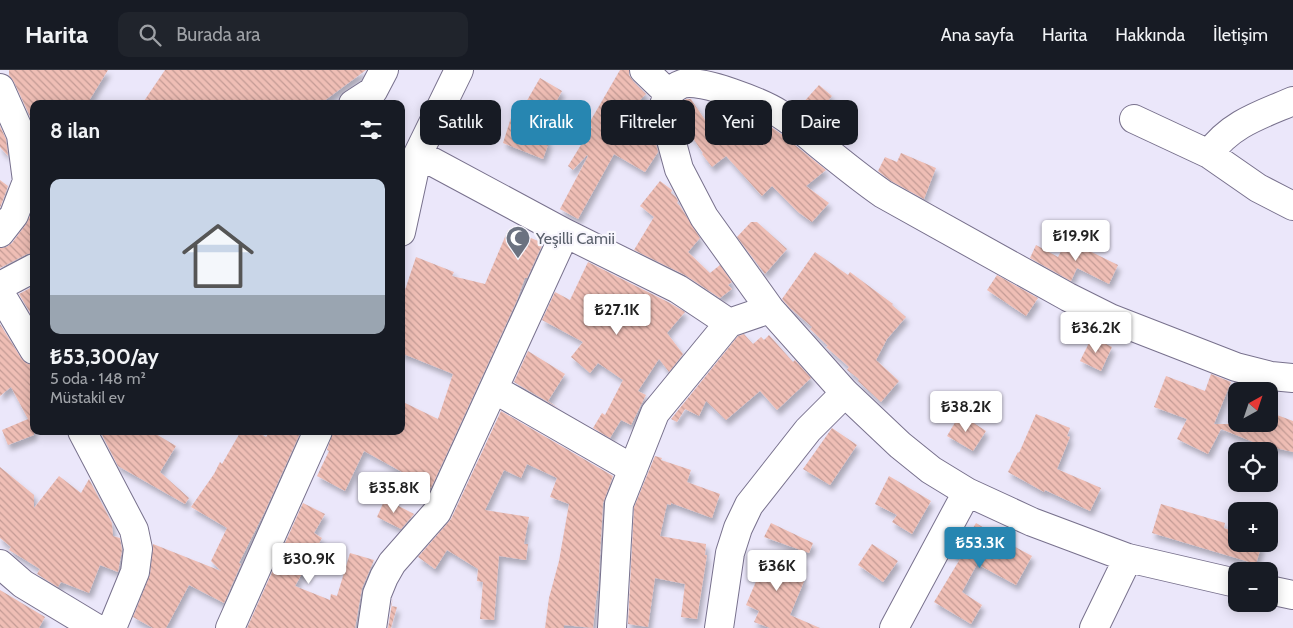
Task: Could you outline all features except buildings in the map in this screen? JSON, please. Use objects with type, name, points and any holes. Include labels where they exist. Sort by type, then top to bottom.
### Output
[{"type":"street","points":[[359,100],[373,91],[384,70]]},
{"type":"street","points":[[405,214],[418,154],[459,70]]},
{"type":"street","points":[[644,70],[669,94]]},
{"type":"street","points":[[1228,581],[1128,558],[1032,522],[967,492],[931,470],[900,445],[844,393],[770,309],[704,217],[679,169],[663,110],[664,102],[675,87],[692,83],[730,92],[761,103],[779,112],[797,125],[858,177],[883,194],[1068,297],[1110,318],[1236,367],[1271,376],[1293,378]]},
{"type":"street","points":[[0,88],[21,135],[27,181],[14,216],[0,233]]},
{"type":"street","points":[[1208,154],[1222,137],[1233,128],[1293,101]]},
{"type":"street","points":[[1134,119],[1208,154],[1258,188],[1293,206]]},
{"type":"street","points":[[418,154],[565,234],[678,289],[729,323]]},
{"type":"street","points":[[372,628],[377,594],[384,577],[392,563],[437,512],[565,234]]},
{"type":"street","points":[[0,286],[30,270]]},
{"type":"street","points":[[0,293],[30,343]]},
{"type":"street","points":[[612,628],[619,504],[655,413],[729,323],[770,309]]},
{"type":"street","points":[[494,389],[633,469]]},
{"type":"street","points":[[719,628],[730,553],[738,528],[749,505],[808,430],[844,393]]},
{"type":"street","points":[[0,564],[23,584],[94,627],[135,572],[138,549],[134,530],[84,435]]},
{"type":"street","points":[[230,628],[316,435]]},
{"type":"street","points":[[894,628],[967,492]]},
{"type":"street","points":[[1094,628],[1128,558]]},
{"type":"street","points":[[1278,592],[1293,595]]},
{"type":"place","name":"Yeşilli Camii","points":[[518,259]]}]
